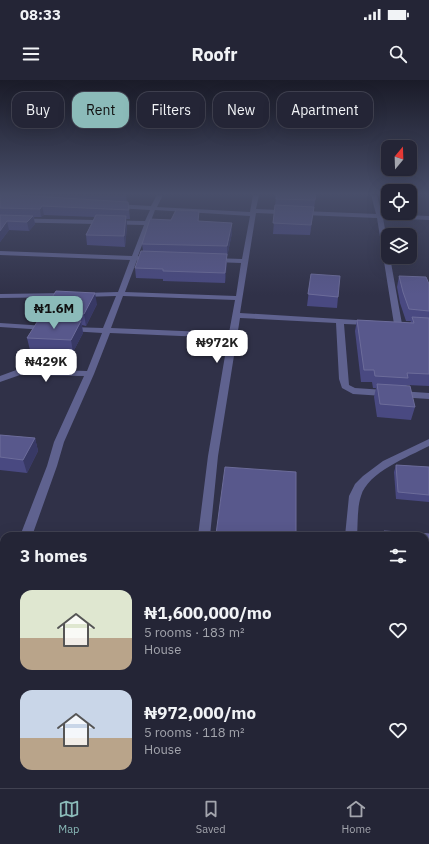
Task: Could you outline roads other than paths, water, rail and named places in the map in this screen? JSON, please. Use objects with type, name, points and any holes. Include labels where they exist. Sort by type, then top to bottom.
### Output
[{"type":"street","points":[[27,532],[52,466],[59,442],[90,374],[146,228]]},
{"type":"street","points":[[204,532],[213,456],[250,228]]},
{"type":"street","points":[[382,228],[398,324]]},
{"type":"street","points":[[0,253],[150,258]]},
{"type":"street","points":[[205,260],[245,261]]},
{"type":"street","points":[[0,296],[120,294],[238,298]]},
{"type":"street","points":[[236,315],[376,323]]},
{"type":"street","points":[[340,321],[343,379],[345,386],[353,391],[429,396]]},
{"type":"street","points":[[0,325],[232,336]]},
{"type":"street","points":[[0,379],[20,372],[90,374]]},
{"type":"street","points":[[351,532],[356,494],[366,478],[379,469],[429,442]]}]
